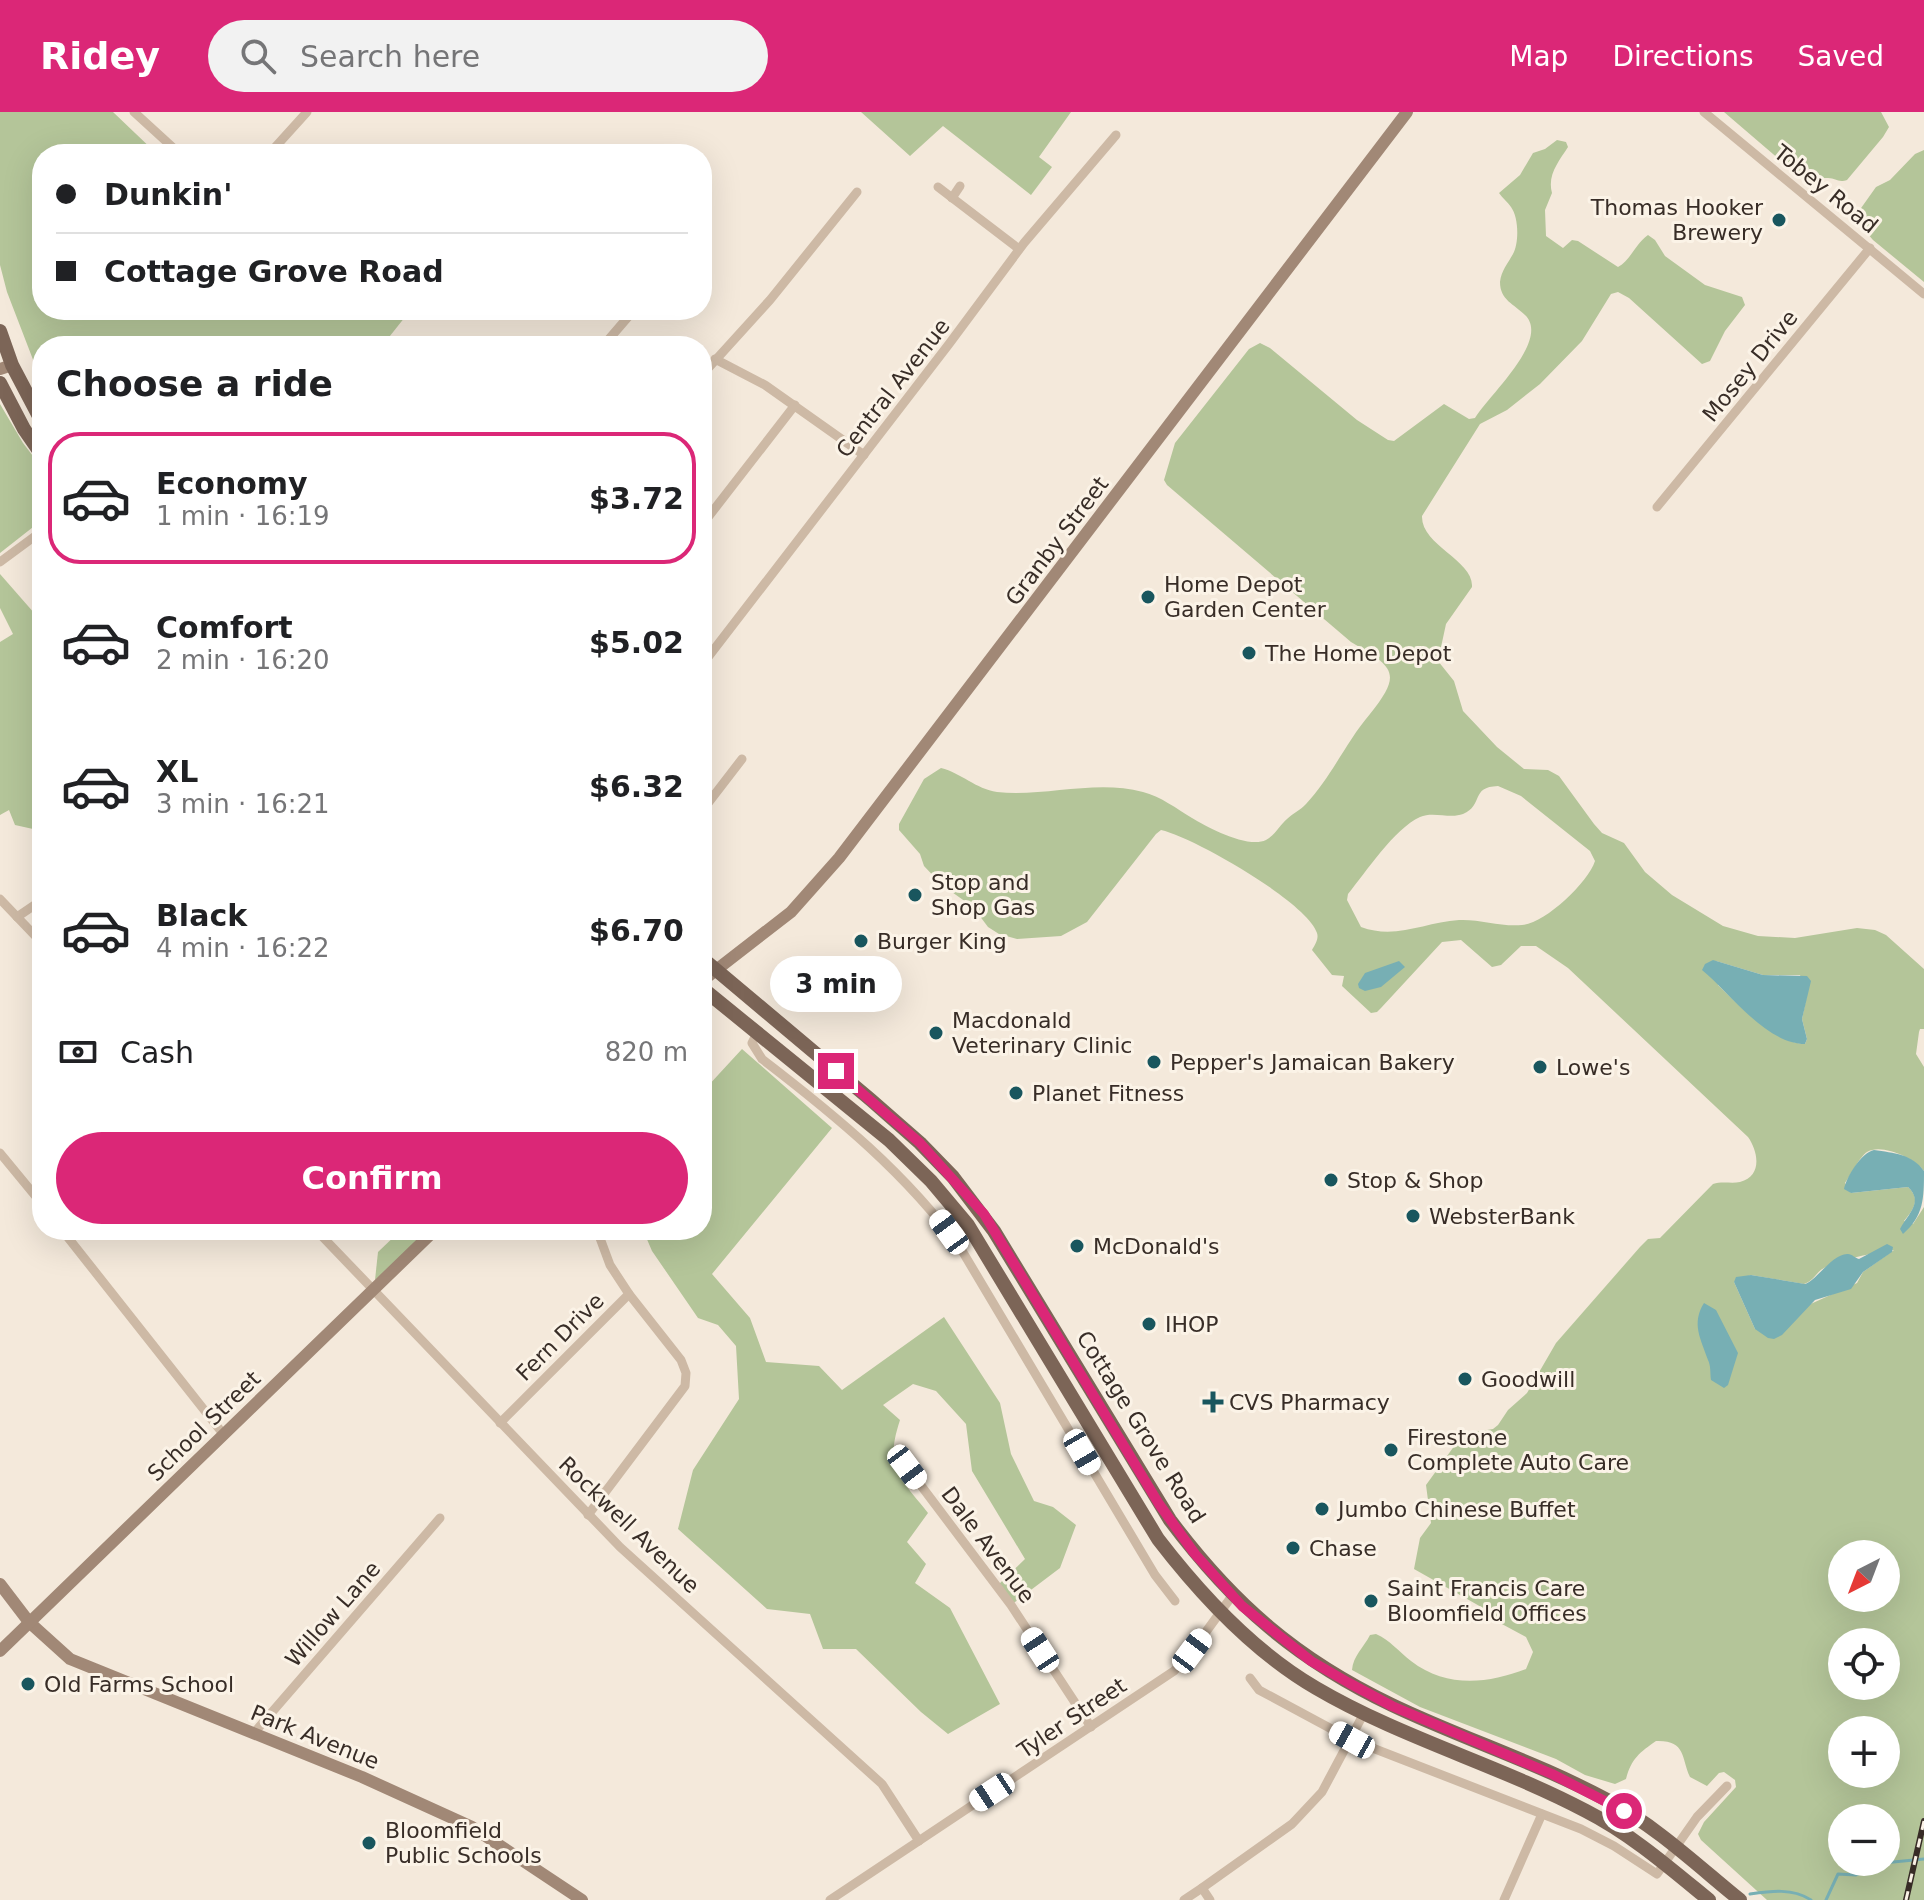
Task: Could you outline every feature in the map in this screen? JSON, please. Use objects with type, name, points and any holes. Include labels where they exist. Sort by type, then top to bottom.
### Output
[{"type":"main road","name":"Granby Street","points":[[714,970],[791,912],[839,858],[1407,112]]},
{"type":"main road","points":[[0,331],[6,367],[32,407]]},
{"type":"main road","points":[[0,383],[32,441]]},
{"type":"main road","name":"Cottage Grove Road","points":[[714,970],[920,1143],[984,1214],[1170,1520],[1232,1596],[1301,1654],[1349,1683],[1392,1706],[1609,1801],[1675,1847],[1740,1900]]},
{"type":"main road","name":"Cottage Grove Road","points":[[712,996],[905,1155],[968,1225],[1158,1539],[1186,1574],[1253,1641],[1314,1687],[1364,1713],[1588,1812],[1660,1869],[1709,1900]]},
{"type":"main road","points":[[968,1225],[984,1214]]},
{"type":"main road","name":"School Street","points":[[0,1651],[424,1240]]},
{"type":"main road","points":[[1091,1429],[1109,1420]]},
{"type":"main road","name":"Park Avenue","points":[[0,1584],[29,1622],[58,1651],[84,1666],[362,1777],[472,1827],[582,1900]]},
{"type":"street","points":[[134,112],[169,144]]},
{"type":"street","points":[[278,144],[307,112]]},
{"type":"street","name":"Tobey Road","points":[[1704,112],[1924,294]]},
{"type":"street","name":"Central Avenue","points":[[712,652],[1019,249],[1116,135]]},
{"type":"street","points":[[952,198],[960,186]]},
{"type":"street","points":[[938,187],[1019,249]]},
{"type":"street","points":[[712,363],[770,300],[857,192]]},
{"type":"street","name":"Mosey Drive","points":[[1657,507],[1870,248]]},
{"type":"street","points":[[612,336],[625,320]]},
{"type":"street","points":[[715,359],[746,373],[864,455]]},
{"type":"street","points":[[712,512],[795,405]]},
{"type":"street","points":[[0,562],[32,538]]},
{"type":"street","points":[[712,798],[742,759]]},
{"type":"street","points":[[0,899],[32,933]]},
{"type":"street","points":[[17,917],[32,907]]},
{"type":"street","name":"Cottage Grove Road","points":[[757,1033],[752,1043],[762,1059],[899,1175],[936,1215],[961,1249],[1155,1575],[1175,1601]]},
{"type":"street","points":[[840,1123],[851,1109]]},
{"type":"street","points":[[0,1153],[32,1192]]},
{"type":"street","points":[[70,1240],[224,1435]]},
{"type":"street","name":"Rockwell Avenue","points":[[325,1240],[620,1547],[882,1784],[919,1841]]},
{"type":"street","name":"Fern Drive","points":[[500,1423],[629,1294],[610,1265],[601,1240]]},
{"type":"street","points":[[588,1515],[685,1386],[686,1373],[681,1360],[629,1294]]},
{"type":"street","points":[[1005,1323],[1022,1314]]},
{"type":"street","name":"Dale Avenue","points":[[907,1467],[1011,1605],[1091,1727]]},
{"type":"street","name":"Willow Lane","points":[[253,1734],[440,1518]]},
{"type":"street","name":"Tyler Street","points":[[830,1900],[1174,1671],[1232,1596]]},
{"type":"street","name":"Cottage Grove Road","points":[[1250,1678],[1259,1690],[1352,1740],[1542,1814],[1660,1869]]},
{"type":"street","points":[[1184,1900],[1292,1824],[1322,1792],[1364,1713]]},
{"type":"street","points":[[1660,1869],[1704,1808],[1727,1786]]},
{"type":"street","points":[[1504,1900],[1542,1814]]},
{"type":"street","points":[[1202,1888],[1210,1900]]},
{"type":"green space","points":[[0,112],[113,112],[147,144],[32,144],[32,320],[403,320],[390,336],[32,336],[32,357],[0,265]]},
{"type":"green space","points":[[861,112],[1071,112],[1039,157],[1052,167],[1031,195],[943,126],[910,156]]},
{"type":"green space","points":[[1724,112],[1881,112],[1889,127],[1847,180],[1808,180],[1801,178]]},
{"type":"green space","points":[[1557,140],[1566,142],[1568,147],[1552,174],[1552,193],[1545,210],[1546,236],[1563,248],[1572,240],[1578,241],[1618,267],[1648,235],[1665,256],[1705,285],[1742,297],[1745,305],[1725,331],[1710,361],[1702,364],[1629,298],[1618,292],[1611,294],[1582,341],[1540,384],[1507,410],[1480,424],[1422,516],[1430,536],[1465,569],[1472,587],[1446,624],[1438,661],[1454,681],[1463,711],[1497,747],[1524,769],[1548,770],[1559,776],[1602,833],[1624,843],[1645,872],[1672,895],[1723,926],[1758,936],[1795,938],[1857,928],[1875,930],[1886,935],[1924,969],[1924,1029],[1919,1032],[1916,1054],[1924,1067],[1924,1171],[1897,1153],[1873,1150],[1862,1157],[1845,1183],[1851,1193],[1908,1187],[1915,1204],[1904,1221],[1913,1224],[1924,1207],[1924,1900],[1767,1900],[1698,1834],[1704,1822],[1736,1787],[1735,1780],[1724,1772],[1719,1773],[1707,1786],[1690,1777],[1681,1751],[1673,1743],[1656,1741],[1650,1745],[1633,1761],[1626,1779],[1615,1784],[1585,1775],[1556,1759],[1420,1707],[1352,1670],[1370,1635],[1376,1634],[1424,1670],[1438,1676],[1482,1680],[1526,1669],[1533,1652],[1526,1637],[1500,1623],[1483,1608],[1414,1569],[1420,1538],[1431,1523],[1426,1485],[1463,1434],[1493,1429],[1527,1393],[1556,1343],[1648,1239],[1660,1238],[1713,1184],[1740,1182],[1752,1174],[1756,1156],[1748,1137],[1568,968],[1536,946],[1521,946],[1501,965],[1492,967],[1461,940],[1442,942],[1377,1012],[1371,1013],[1342,986],[1344,976],[1332,975],[1312,950],[1317,933],[1293,905],[1222,857],[1176,835],[1161,830],[1156,834],[1087,922],[1061,936],[1017,939],[988,927],[973,907],[942,885],[924,866],[920,854],[899,830],[899,824],[924,779],[941,768],[997,792],[1107,787],[1143,792],[1217,831],[1249,842],[1266,840],[1304,806],[1324,782],[1387,689],[1389,672],[1377,658],[1351,642],[1167,485],[1164,480],[1175,443],[1249,349],[1260,343],[1357,420],[1388,440],[1394,441],[1444,404],[1469,419],[1475,418],[1515,368],[1530,339],[1531,326],[1525,315],[1505,297],[1501,288],[1502,274],[1515,249],[1517,230],[1514,212],[1499,193],[1520,175],[1533,153]],"holes":[[[1498,786],[1521,796],[1590,851],[1595,861],[1575,891],[1542,918],[1522,925],[1459,920],[1386,932],[1361,927],[1347,900],[1348,894],[1400,831],[1420,817],[1463,814],[1473,806],[1480,793]],[[1716,961],[1763,975],[1800,975],[1807,995],[1802,1019],[1807,1039],[1805,1044],[1770,1030],[1718,985]],[[1894,1250],[1863,1272],[1857,1283],[1755,1329],[1734,1282],[1751,1275],[1804,1284],[1830,1265]]]},
{"type":"green space","points":[[1924,150],[1924,282],[1873,240],[1854,218],[1876,187],[1890,180],[1915,154]]},
{"type":"green space","points":[[0,404],[32,455],[32,528],[0,553]]},
{"type":"green space","points":[[0,574],[32,611],[32,829],[15,825],[9,810],[0,815],[0,642],[13,634],[0,608]]},
{"type":"green space","points":[[742,1049],[832,1128],[712,1274],[750,1318],[766,1362],[819,1366],[842,1390],[944,1317],[1000,1403],[1011,1454],[1034,1501],[1053,1507],[1076,1525],[1060,1568],[1011,1605],[997,1586],[1025,1559],[972,1471],[966,1424],[936,1391],[913,1384],[883,1405],[900,1420],[894,1450],[897,1471],[928,1513],[907,1542],[926,1564],[915,1583],[950,1608],[1000,1704],[948,1734],[856,1649],[823,1649],[810,1614],[767,1609],[678,1529],[693,1470],[739,1399],[736,1346],[718,1325],[698,1318],[647,1240],[712,1240],[712,1082]]},
{"type":"green space","points":[[391,1240],[421,1240],[375,1280],[378,1252]]},
{"type":"water","points":[[1713,960],[1763,975],[1807,976],[1811,981],[1802,1019],[1807,1039],[1805,1044],[1776,1036],[1749,1015],[1702,970],[1705,964]]},
{"type":"water","points":[[1399,961],[1405,967],[1381,987],[1365,991],[1359,988],[1358,984],[1365,973]]},
{"type":"water","points":[[1874,1150],[1908,1158],[1924,1171],[1919,1213],[1903,1234],[1900,1229],[1915,1203],[1913,1192],[1908,1187],[1851,1193],[1844,1189],[1855,1166]]},
{"type":"water","points":[[1887,1244],[1893,1247],[1892,1252],[1863,1272],[1851,1289],[1815,1300],[1782,1335],[1774,1339],[1755,1329],[1734,1282],[1736,1277],[1751,1275],[1805,1284],[1842,1255],[1849,1254],[1859,1259]]},
{"type":"water","points":[[1704,1303],[1716,1310],[1738,1353],[1728,1385],[1724,1388],[1711,1380],[1710,1365],[1698,1332],[1698,1318]]},
{"type":"waterway","points":[[1826,1900],[1838,1874],[1856,1875],[1883,1863],[1924,1859]]},
{"type":"waterway","points":[[1750,1894],[1789,1892],[1811,1900]]},
{"type":"railway","points":[[1906,1900],[1924,1821]]},
{"type":"place","name":"Thomas Hooker Brewery","points":[[1779,220]]},
{"type":"place","name":"Home Depot Garden Center","points":[[1148,597]]},
{"type":"place","name":"The Home Depot","points":[[1249,653]]},
{"type":"place","name":"Stop and Shop Gas","points":[[915,895]]},
{"type":"place","name":"Burger King","points":[[861,941]]},
{"type":"place","name":"Macdonald Veterinary Clinic","points":[[936,1033]]},
{"type":"place","name":"Pepper's Jamaican Bakery","points":[[1154,1062]]},
{"type":"place","name":"Lowe's","points":[[1540,1067]]},
{"type":"place","name":"Planet Fitness","points":[[1016,1093]]},
{"type":"place","name":"Stop & Shop","points":[[1331,1180]]},
{"type":"place","name":"WebsterBank","points":[[1413,1216]]},
{"type":"place","name":"McDonald's","points":[[1077,1246]]},
{"type":"place","name":"IHOP","points":[[1149,1324]]},
{"type":"place","name":"Goodwill","points":[[1465,1379]]},
{"type":"place","name":"CVS Pharmacy","points":[[1213,1402]]},
{"type":"place","name":"Firestone Complete Auto Care","points":[[1391,1450]]},
{"type":"place","name":"Jumbo Chinese Buffet","points":[[1322,1509]]},
{"type":"place","name":"Chase","points":[[1293,1548]]},
{"type":"place","name":"Saint Francis Care Bloomfield Offices","points":[[1371,1601]]},
{"type":"place","name":"Old Farms School","points":[[28,1684]]},
{"type":"place","name":"Bloomfield Public Schools","points":[[369,1843]]},
{"type":"route","points":[[836,1071],[920,1143],[984,1214],[1148,1488],[1195,1554],[1242,1606],[1311,1661],[1349,1683],[1392,1706],[1552,1774],[1624,1811]]}]
